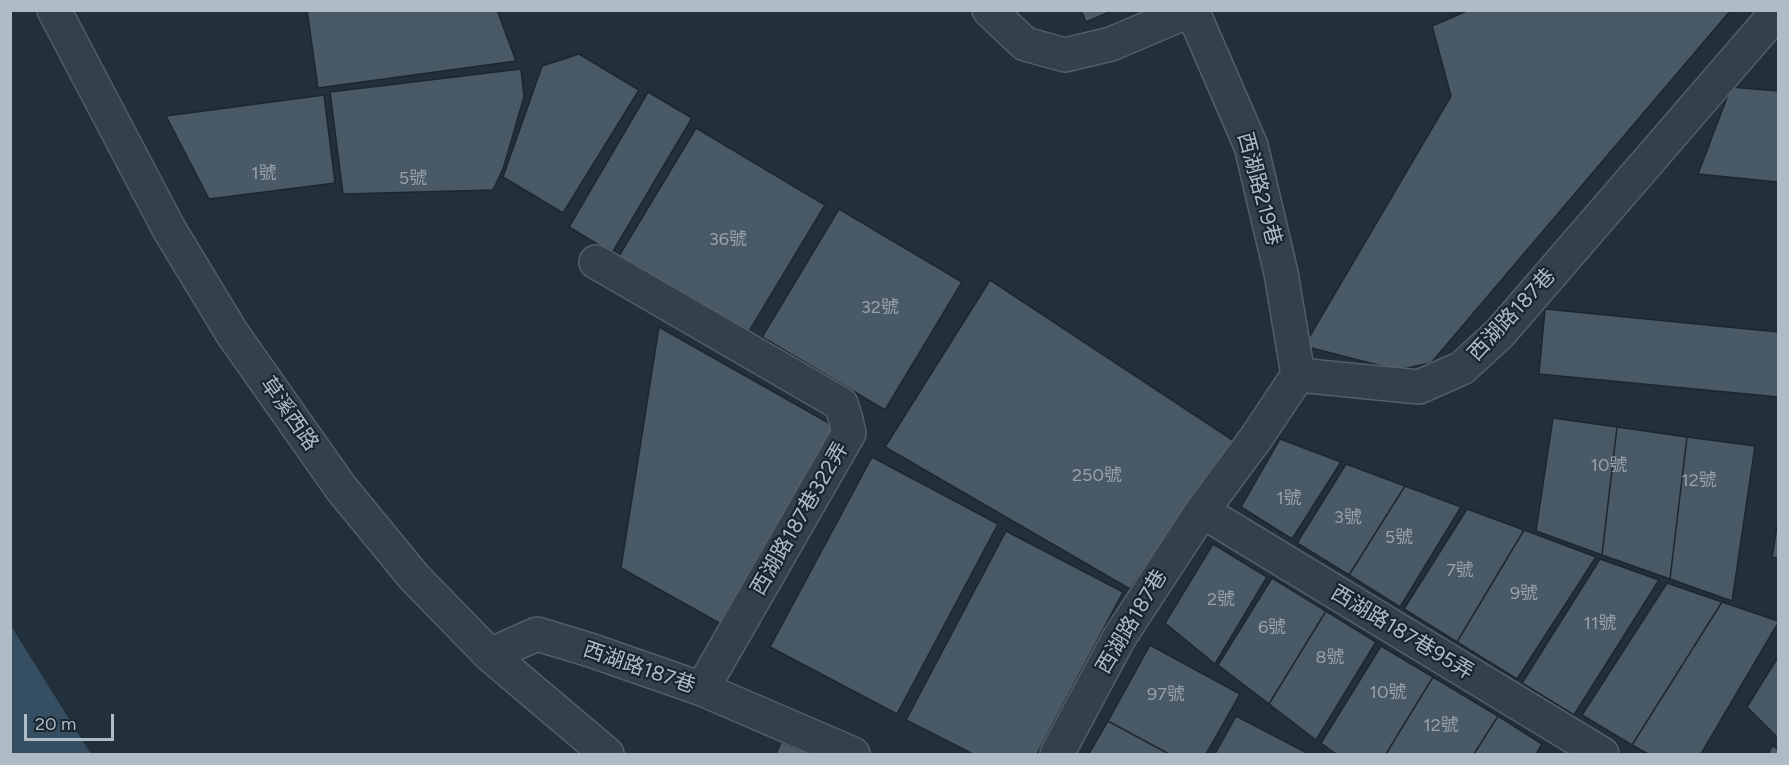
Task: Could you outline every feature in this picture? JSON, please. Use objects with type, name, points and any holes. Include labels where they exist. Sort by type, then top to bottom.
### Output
[{"type":"street","name":"草溪西路","points":[[54,10],[169,229],[232,333],[341,488],[414,577],[490,655],[607,754]]},
{"type":"street","points":[[989,10],[1025,45],[1065,55],[1111,44],[1192,10]]},
{"type":"street","name":"西湖路219巷","points":[[1192,10],[1251,146],[1281,273],[1298,375]]},
{"type":"street","name":"西湖路187巷","points":[[1057,754],[1119,638],[1202,511],[1256,438],[1298,375],[1419,387],[1462,368],[1500,333],[1779,11]]},
{"type":"street","name":"西湖路187巷322弄","points":[[596,262],[841,404],[846,420],[849,434],[702,689]]},
{"type":"street","name":"西湖路187巷95弄","points":[[1202,511],[1602,754]]},
{"type":"street","name":"西湖路187巷","points":[[490,655],[537,634],[702,689],[853,754]]},
{"type":"water","points":[[11,626],[91,754],[11,754]]},
{"type":"building","points":[[307,10],[497,10],[516,61],[318,88]]},
{"type":"building","points":[[1081,10],[1114,10],[1086,22]]},
{"type":"building","points":[[1469,10],[1731,10],[1431,363],[1397,370],[1304,346],[1451,96],[1432,26]]},
{"type":"building","points":[[579,54],[639,90],[563,213],[503,177],[542,66]]},
{"type":"building","points":[[521,69],[524,97],[503,169],[493,190],[343,194],[330,92]]},
{"type":"building","points":[[1731,87],[1778,91],[1778,182],[1698,174]]},
{"type":"building","points":[[648,92],[692,118],[612,253],[569,227]]},
{"type":"building","points":[[324,95],[335,183],[209,199],[166,116]]},
{"type":"building","points":[[696,128],[825,205],[745,338],[616,261]]},
{"type":"building","points":[[839,209],[962,282],[885,410],[762,337]]},
{"type":"building","points":[[990,280],[1234,441],[1130,589],[885,447]]},
{"type":"building","points":[[1545,309],[1778,332],[1778,397],[1539,374]]},
{"type":"building","points":[[659,327],[834,426],[723,625],[621,568]]},
{"type":"building","points":[[1553,418],[1617,427],[1602,555],[1536,531]]},
{"type":"building","points":[[1617,427],[1687,437],[1670,579],[1602,555]]},
{"type":"building","points":[[1687,437],[1755,446],[1732,601],[1670,579]]},
{"type":"building","points":[[1280,439],[1341,462],[1292,539],[1241,507]]},
{"type":"building","points":[[872,457],[998,524],[897,714],[770,647]]},
{"type":"building","points":[[1346,464],[1405,486],[1349,575],[1297,543]]},
{"type":"building","points":[[1405,486],[1461,507],[1400,607],[1349,575]]},
{"type":"building","points":[[1467,509],[1524,530],[1457,642],[1404,609]]},
{"type":"building","points":[[1778,521],[1778,558],[1772,557]]},
{"type":"building","points":[[1524,530],[1596,557],[1517,679],[1457,642]]},
{"type":"building","points":[[1006,531],[1123,592],[1037,754],[973,754],[906,720]]},
{"type":"building","points":[[1213,544],[1267,577],[1215,664],[1165,623]]},
{"type":"building","points":[[1600,559],[1659,580],[1574,715],[1522,683]]},
{"type":"building","points":[[1272,578],[1326,611],[1269,704],[1218,665]]},
{"type":"building","points":[[1667,583],[1722,602],[1632,745],[1582,715]]},
{"type":"building","points":[[1722,602],[1778,621],[1778,623],[1701,754],[1648,754],[1632,745]]},
{"type":"building","points":[[1326,611],[1376,642],[1316,740],[1269,704]]},
{"type":"building","points":[[1150,645],[1240,694],[1206,754],[1169,754],[1108,721]]},
{"type":"building","points":[[1381,646],[1433,677],[1386,754],[1336,754],[1321,743]]},
{"type":"building","points":[[1778,657],[1778,738],[1747,707]]},
{"type":"building","points":[[1433,677],[1498,716],[1474,754],[1386,754]]},
{"type":"building","points":[[1236,716],[1309,754],[1215,754]]},
{"type":"building","points":[[1498,716],[1542,744],[1536,754],[1474,754]]},
{"type":"building","points":[[1108,721],[1169,754],[1089,754]]},
{"type":"building","points":[[781,742],[810,754],[776,754]]},
{"type":"building","points":[[1773,745],[1778,750],[1778,754],[1768,754]]}]
